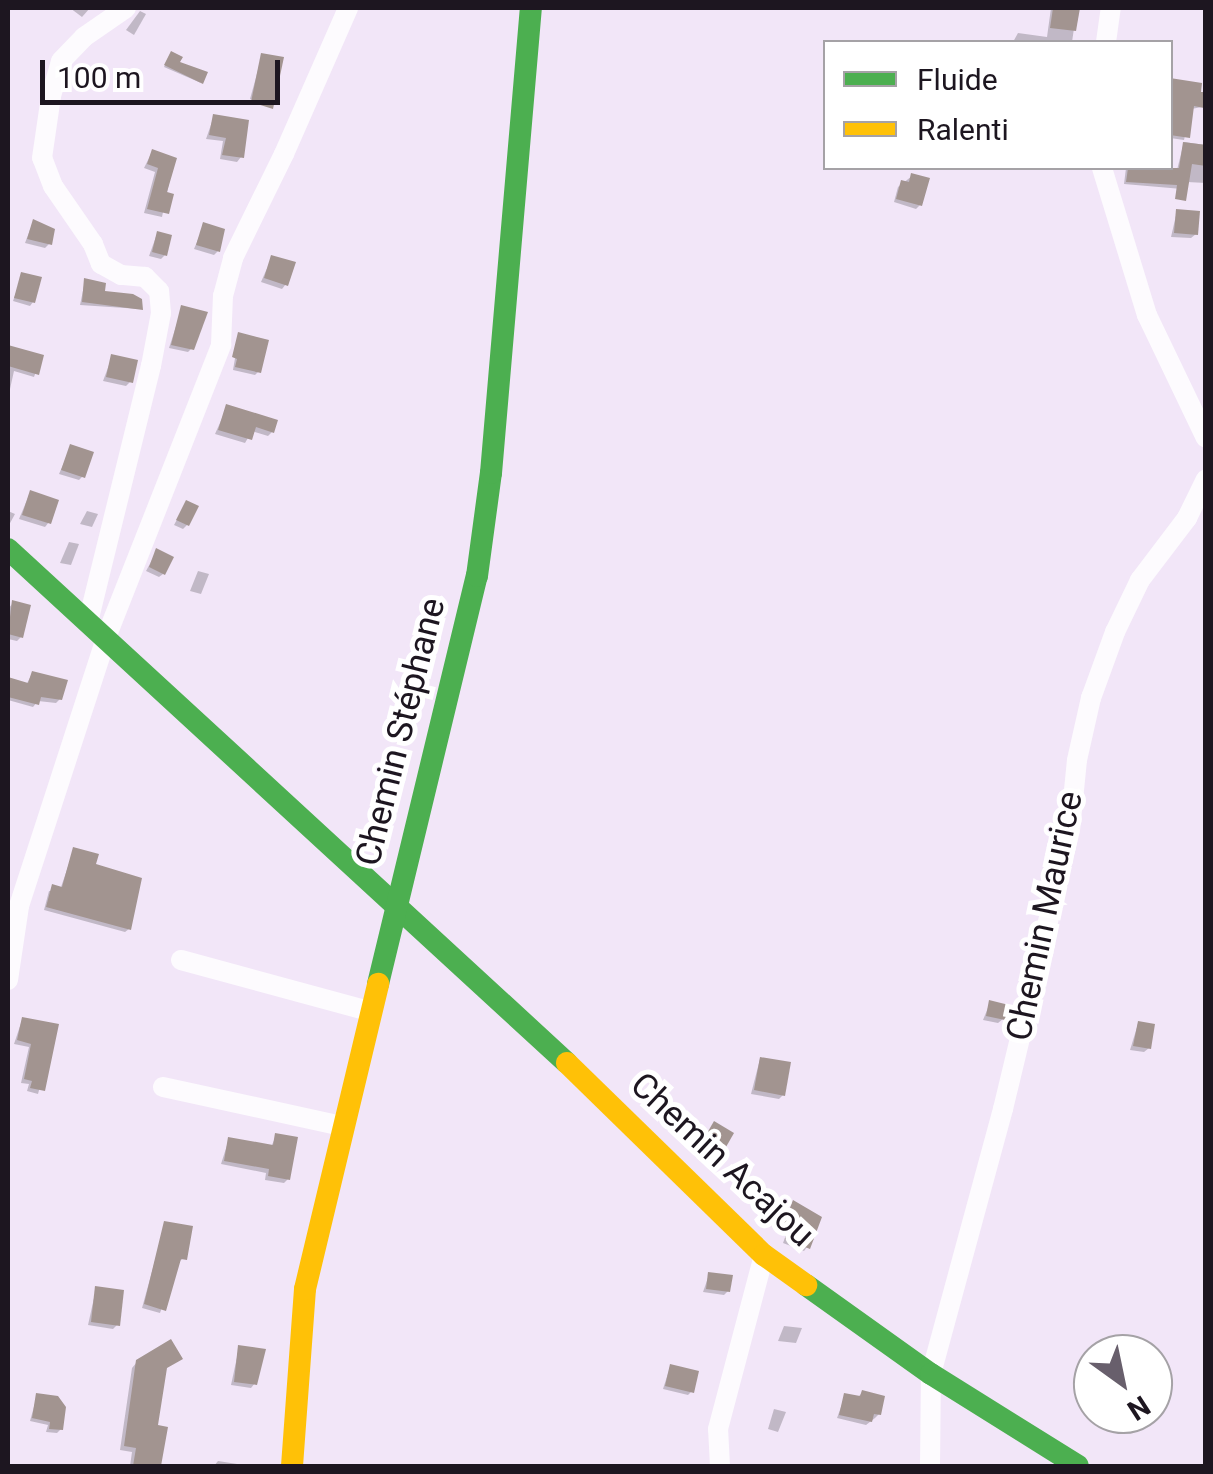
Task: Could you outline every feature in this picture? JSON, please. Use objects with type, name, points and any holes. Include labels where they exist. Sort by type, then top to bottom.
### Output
[{"type":"main road","name":"Chemin Stéphane","points":[[292,1466],[305,1290],[394,904],[476,576],[493,453],[531,8]]},
{"type":"main road","name":"Chemin Acajou","points":[[8,549],[89,618],[377,892],[623,1115],[764,1255],[930,1374],[1078,1466]]},
{"type":"street","points":[[89,618],[151,366],[161,313],[160,291],[144,278],[121,275],[101,264],[94,244],[53,186],[42,158],[51,96],[62,61],[84,36],[126,8]]},
{"type":"street","points":[[8,980],[19,906],[107,636],[221,345],[223,296],[232,258],[284,154],[348,8]]},
{"type":"street","points":[[1106,40],[1111,8]]},
{"type":"street","points":[[1103,170],[1147,315],[1206,438]]},
{"type":"street","name":"Chemin Maurice","points":[[930,1466],[930,1374],[1004,1109],[1070,830],[1077,760],[1092,698],[1114,632],[1140,580],[1188,518],[1206,479]]},
{"type":"street","points":[[181,960],[370,1011]]},
{"type":"street","points":[[163,1086],[342,1126]]},
{"type":"street","points":[[720,1466],[718,1429],[764,1255]]},
{"type":"building","points":[[1053,8],[1080,8],[1076,31],[1050,28]]},
{"type":"building","points":[[171,51],[183,57],[180,62],[208,72],[203,84],[164,65]]},
{"type":"building","points":[[261,53],[284,57],[273,109],[251,102]]},
{"type":"building","points":[[1173,78],[1202,83],[1201,92],[1206,92],[1204,108],[1194,106],[1190,138],[1173,135]]},
{"type":"building","points":[[213,114],[249,120],[244,158],[222,155],[226,138],[209,135]]},
{"type":"building","points":[[1183,142],[1206,145],[1206,166],[1192,164],[1186,201],[1175,199],[1177,185],[1126,182],[1128,170],[1179,168]]},
{"type":"building","points":[[152,149],[177,158],[167,192],[174,194],[169,214],[147,209],[158,168],[147,164]]},
{"type":"building","points":[[911,173],[930,178],[922,206],[896,199],[901,180],[909,182]]},
{"type":"building","points":[[1176,209],[1200,211],[1198,235],[1174,233]]},
{"type":"building","points":[[33,219],[55,229],[52,245],[27,239]]},
{"type":"building","points":[[203,222],[225,229],[220,252],[196,245]]},
{"type":"building","points":[[157,231],[172,235],[167,256],[152,252]]},
{"type":"building","points":[[271,255],[296,262],[288,286],[264,278]]},
{"type":"building","points":[[21,272],[42,277],[35,303],[14,298]]},
{"type":"building","points":[[84,278],[106,283],[105,291],[133,294],[142,299],[143,310],[82,302]]},
{"type":"building","points":[[181,305],[208,312],[194,350],[171,345]]},
{"type":"building","points":[[238,332],[269,340],[261,373],[235,367],[237,359],[232,357]]},
{"type":"building","points":[[8,345],[44,355],[39,375],[8,366]]},
{"type":"building","points":[[111,354],[138,360],[133,383],[106,377]]},
{"type":"building","points":[[226,404],[278,420],[274,433],[256,427],[252,440],[218,430]]},
{"type":"building","points":[[70,444],[94,452],[85,478],[61,470]]},
{"type":"building","points":[[30,490],[59,500],[51,524],[22,515]]},
{"type":"building","points":[[186,500],[199,506],[189,526],[176,520]]},
{"type":"building","points":[[156,548],[174,557],[165,575],[149,567]]},
{"type":"building","points":[[12,600],[31,605],[23,638],[8,634]]},
{"type":"building","points":[[32,671],[68,680],[62,700],[41,697],[39,705],[8,697],[8,677],[28,683]]},
{"type":"building","points":[[73,847],[99,854],[96,864],[142,878],[131,930],[46,907],[52,884],[62,887]]},
{"type":"building","points":[[989,1000],[1009,1005],[1005,1020],[986,1016]]},
{"type":"building","points":[[22,1017],[59,1024],[45,1091],[30,1088],[32,1081],[24,1079],[31,1044],[17,1040]]},
{"type":"building","points":[[1138,1021],[1155,1024],[1151,1049],[1133,1046]]},
{"type":"building","points":[[760,1057],[791,1062],[785,1096],[754,1090]]},
{"type":"building","points":[[714,1121],[734,1133],[722,1154],[702,1142]]},
{"type":"building","points":[[275,1133],[298,1137],[290,1180],[268,1176],[269,1169],[224,1161],[228,1137],[273,1145]]},
{"type":"building","points":[[793,1200],[822,1217],[810,1249],[785,1239],[789,1228],[783,1226]]},
{"type":"building","points":[[164,1221],[193,1226],[187,1260],[181,1259],[166,1311],[144,1304]]},
{"type":"building","points":[[708,1272],[733,1275],[730,1292],[706,1289]]},
{"type":"building","points":[[95,1286],[124,1290],[120,1326],[91,1322]]},
{"type":"building","points":[[171,1339],[183,1359],[167,1368],[158,1425],[168,1427],[161,1466],[133,1466],[136,1448],[124,1446],[136,1360]]},
{"type":"building","points":[[238,1345],[266,1349],[257,1385],[234,1382]]},
{"type":"building","points":[[670,1364],[699,1371],[694,1393],[665,1386]]},
{"type":"building","points":[[862,1390],[885,1396],[881,1415],[874,1414],[872,1422],[839,1415],[844,1393],[860,1396]]},
{"type":"building","points":[[36,1393],[58,1396],[66,1407],[63,1430],[49,1429],[50,1422],[32,1418]]},
{"type":"traffic: fast","points":[[378,984],[477,576],[491,473],[531,8]]},
{"type":"traffic: fast","points":[[8,549],[567,1063]]},
{"type":"traffic: fast","points":[[806,1285],[931,1374],[1078,1466]]},
{"type":"traffic: slow","points":[[292,1466],[305,1289],[378,984]]},
{"type":"traffic: slow","points":[[567,1063],[764,1255],[806,1285]]}]
